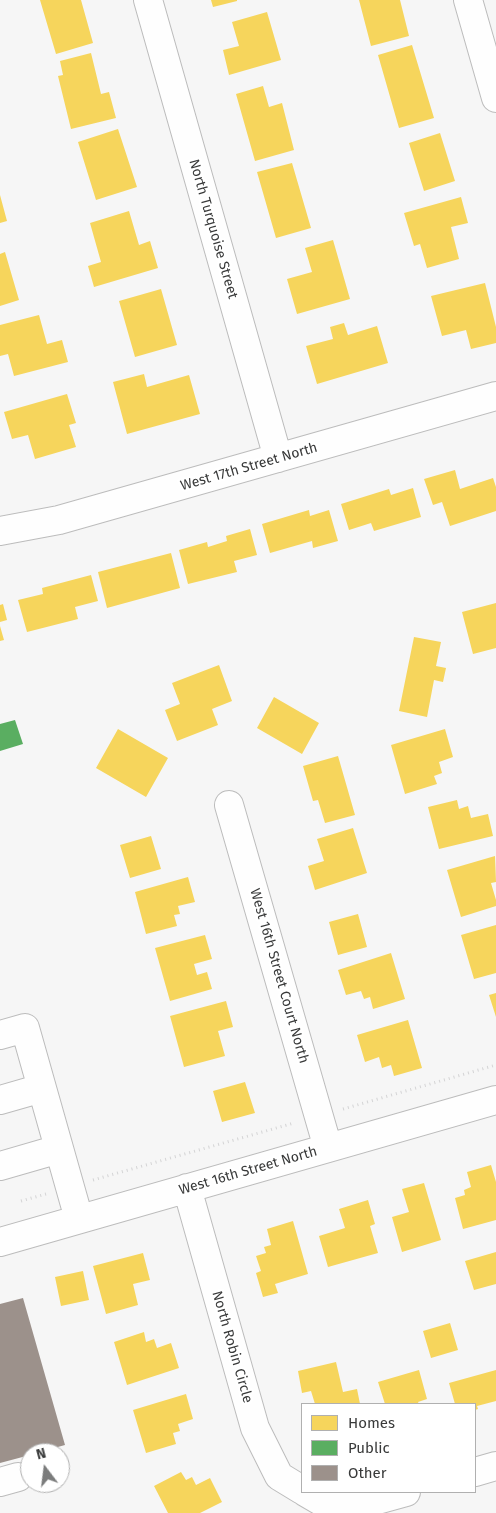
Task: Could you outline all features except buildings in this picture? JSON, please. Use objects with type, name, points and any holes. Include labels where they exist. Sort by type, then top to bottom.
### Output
[{"type":"street","name":"North Turquoise Street","points":[[148,0],[278,458]]},
{"type":"street","points":[[468,0],[496,98]]},
{"type":"street","name":"West 17th Street North","points":[[0,531],[59,520],[496,396]]},
{"type":"street","name":"West 16th Street Court North","points":[[229,805],[328,1148]]},
{"type":"street","points":[[0,1035],[24,1028],[80,1219]]},
{"type":"street","points":[[0,1100],[42,1088]]},
{"type":"street","name":"West 16th Street North","points":[[0,1242],[496,1100]]},
{"type":"street","points":[[0,1166],[59,1149]]},
{"type":"street","name":"North Robin Circle","points":[[187,1188],[255,1428],[279,1476],[301,1489]]},
{"type":"street","points":[[476,1472],[496,1466]]},
{"type":"street","name":"North Robin Circle","points":[[307,1493],[324,1503],[370,1502],[402,1493]]},
{"type":"path","points":[[21,1201],[496,1065]]}]
